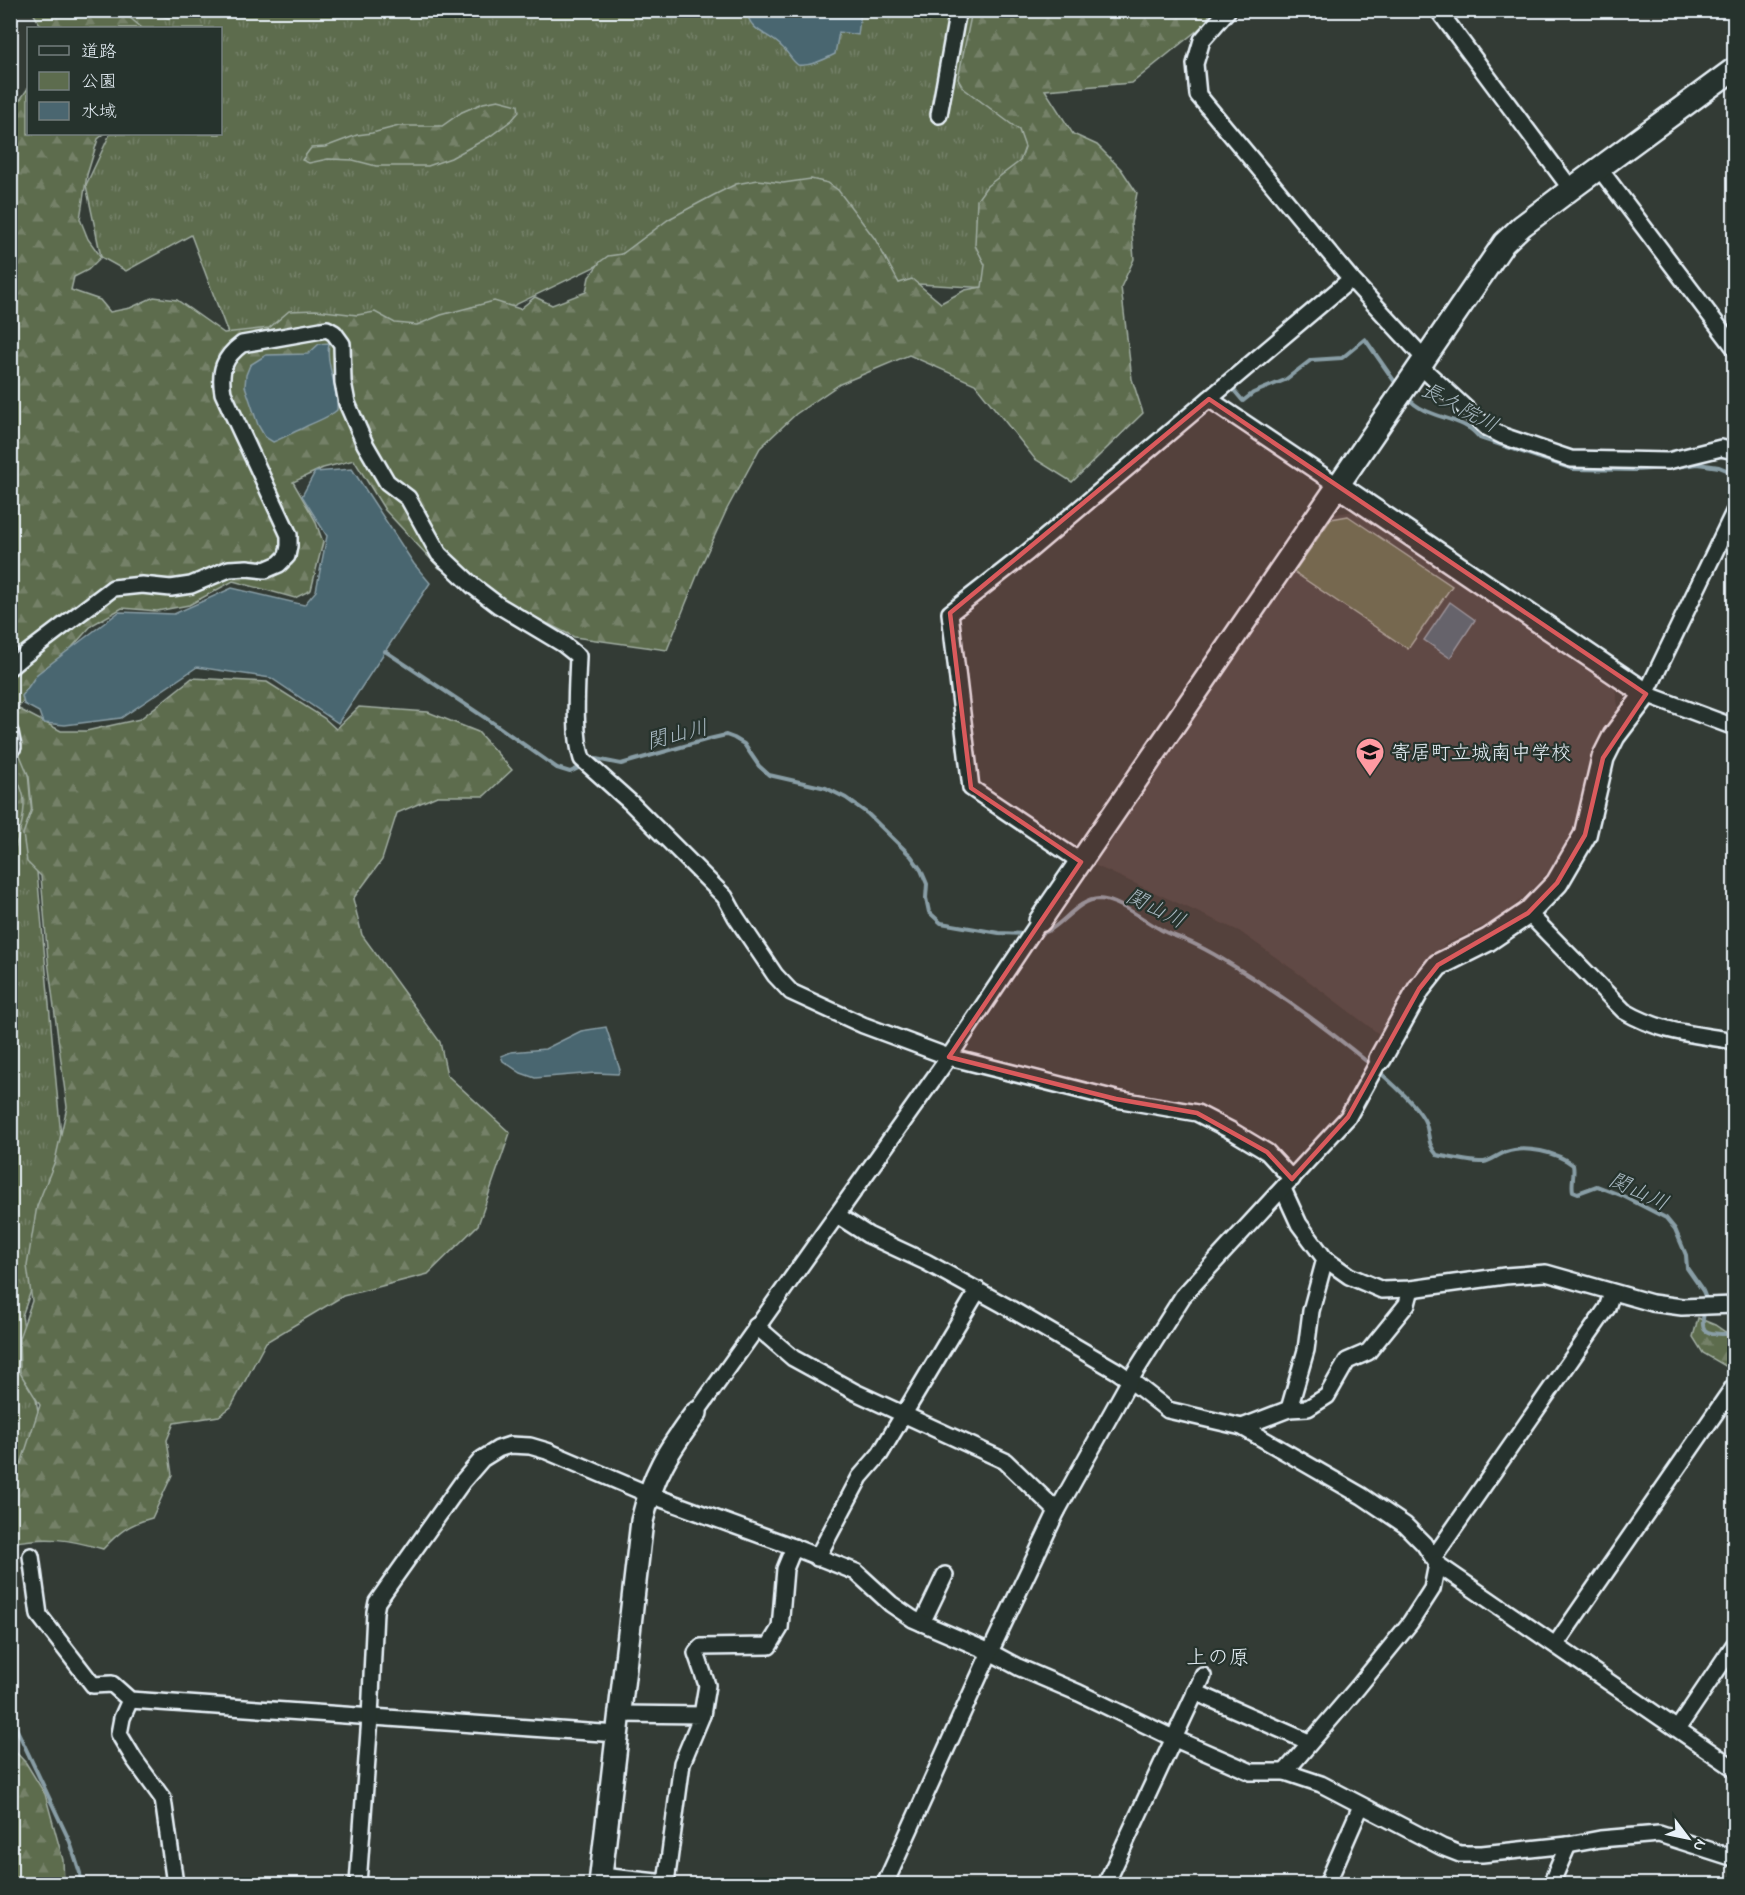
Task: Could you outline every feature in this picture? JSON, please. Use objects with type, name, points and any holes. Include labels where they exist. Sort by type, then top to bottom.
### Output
[{"type":"street","points":[[939,115],[958,10]]},
{"type":"street","points":[[1228,10],[1202,40],[1195,64],[1198,95],[1421,362],[1487,428],[1503,436],[1571,459],[1668,461],[1721,448],[1734,452]]},
{"type":"street","points":[[1438,10],[1571,189]]},
{"type":"street","points":[[794,1547],[785,1569],[780,1628],[769,1646],[700,1647],[696,1653],[707,1685],[702,1715],[689,1741],[682,1763],[666,1883],[600,1880],[642,1521],[648,1494],[672,1445],[949,1057],[1504,243],[1522,226],[1734,69]]},
{"type":"street","points":[[1599,168],[1734,347]]},
{"type":"street","points":[[1081,862],[971,788],[950,613],[1037,544],[1351,279]]},
{"type":"street","points":[[10,667],[113,588],[142,585],[171,588],[191,585],[230,569],[265,570],[279,564],[287,556],[290,546],[289,535],[223,393],[220,379],[222,369],[234,350],[242,344],[327,328],[342,344],[347,403],[365,444],[387,482],[408,498],[439,554],[498,605],[563,644],[578,656],[576,704],[579,749],[582,759],[630,802],[725,897],[776,975],[791,992],[863,1025],[949,1057],[1116,1099],[1197,1113],[1267,1152],[1288,1184],[1299,1224],[1325,1259],[1348,1275],[1382,1290],[1411,1289],[1504,1276],[1546,1273],[1652,1303],[1682,1307],[1734,1305]]},
{"type":"street","points":[[1209,399],[1646,694],[1734,727]]},
{"type":"street","points":[[885,1884],[1057,1511],[1130,1380],[1183,1296],[1348,1117],[1419,989],[1438,965],[1488,940],[1528,913],[1557,883],[1585,835],[1603,758],[1614,736],[1646,694],[1734,512]]},
{"type":"street","points":[[1528,913],[1624,1011],[1639,1020],[1667,1030],[1734,1041]]},
{"type":"street","points":[[837,1215],[868,1235],[978,1290],[1130,1380],[1168,1410],[1242,1427],[1362,1496],[1405,1525],[1436,1560],[1734,1767]]},
{"type":"street","points":[[1289,1409],[1306,1350],[1311,1311],[1325,1259]]},
{"type":"street","points":[[1242,1427],[1289,1409],[1308,1407],[1328,1396],[1347,1361],[1368,1352],[1407,1304],[1411,1289]]},
{"type":"street","points":[[817,1558],[860,1477],[880,1454],[978,1290]]},
{"type":"street","points":[[1285,1772],[1410,1623],[1432,1589],[1436,1560],[1607,1308],[1612,1293]]},
{"type":"street","points":[[756,1326],[793,1358],[855,1392],[1005,1461],[1057,1511]]},
{"type":"street","points":[[1556,1644],[1734,1386]]},
{"type":"street","points":[[358,1884],[377,1602],[463,1481],[482,1459],[510,1445],[530,1446],[557,1455],[648,1494],[856,1572],[891,1604],[922,1623],[1251,1772],[1285,1772],[1321,1784],[1442,1847],[1460,1854],[1482,1854],[1659,1834],[1734,1858]]},
{"type":"street","points":[[31,1556],[39,1615],[93,1685],[112,1684],[130,1700],[370,1717],[619,1724],[702,1715]]},
{"type":"street","points":[[922,1623],[945,1575]]},
{"type":"street","points":[[1678,1728],[1734,1645]]},
{"type":"street","points":[[1106,1884],[1203,1676]]},
{"type":"street","points":[[1195,1692],[1309,1742]]},
{"type":"street","points":[[130,1700],[122,1718],[119,1734],[163,1799],[175,1884]]},
{"type":"street","points":[[1327,1884],[1361,1806]]},
{"type":"street","points":[[1554,1884],[1568,1845]]},
{"type":"highlighted area","points":[[1209,399],[1646,694],[1603,758],[1585,835],[1557,883],[1528,913],[1438,965],[1419,989],[1348,1117],[1292,1179],[1267,1152],[1197,1113],[1116,1099],[949,1057],[1081,862],[971,788],[950,613]]},
{"type":"shaded area","name":"寄居町立城南中学校","points":[[1356,511],[1615,689],[1619,711],[1602,738],[1573,831],[1548,872],[1511,909],[1494,921],[1446,944],[1422,965],[1409,982],[1379,1034],[1239,931],[1092,864],[1328,515]]},
{"type":"green space","points":[[110,10],[997,11],[1033,130],[990,288],[899,283],[746,194],[463,330],[229,336],[191,235],[126,271],[101,257],[86,185],[110,135],[222,135],[222,27],[120,27]]},
{"type":"green space","points":[[148,10],[214,11],[168,18]]},
{"type":"green space","points":[[32,11],[122,11],[141,27],[41,27]]},
{"type":"green space","points":[[972,11],[1211,11],[1205,24],[1132,83],[1045,90],[1073,134],[1097,145],[1121,169],[1137,193],[1131,223],[1134,259],[1121,287],[1132,379],[1143,413],[1072,482],[1035,459],[975,384],[909,355],[840,384],[796,414],[760,448],[727,509],[667,650],[574,637],[439,568],[385,510],[354,460],[323,468],[293,482],[315,520],[323,542],[311,590],[295,598],[233,581],[189,605],[157,611],[122,608],[92,625],[17,708],[61,731],[86,731],[140,719],[192,678],[267,682],[324,718],[336,729],[359,707],[428,712],[478,732],[512,770],[484,796],[437,796],[397,813],[382,860],[353,899],[362,935],[440,1042],[447,1075],[510,1133],[478,1225],[428,1274],[343,1296],[266,1342],[231,1407],[219,1416],[174,1423],[167,1440],[172,1475],[152,1518],[125,1529],[103,1549],[57,1540],[11,1543],[11,1464],[21,1464],[40,1405],[20,1373],[19,1338],[32,1301],[27,1266],[37,1206],[55,1161],[67,1107],[48,961],[41,876],[27,862],[23,834],[32,809],[29,777],[10,731],[10,130],[20,100],[27,90],[27,135],[103,135],[98,139],[87,175],[80,219],[88,239],[101,257],[88,270],[74,277],[71,290],[100,300],[110,312],[130,308],[154,297],[177,300],[224,333],[269,328],[289,311],[316,310],[357,315],[375,312],[395,323],[417,325],[441,315],[494,301],[520,309],[535,297],[552,305],[586,292],[589,277],[600,262],[608,256],[622,254],[669,219],[736,184],[758,180],[783,183],[811,179],[828,183],[838,190],[875,239],[899,283],[912,279],[941,303],[965,290],[982,287],[985,265],[975,245],[977,200],[987,186],[1020,161],[1025,147],[1019,130],[963,88],[958,79]]},
{"type":"green space","points":[[498,100],[518,105],[519,112],[489,137],[451,158],[428,166],[376,166],[353,160],[328,159],[309,163],[302,160],[311,148],[325,147],[357,135],[399,126],[442,126],[462,112],[483,103]]},
{"type":"green space","points":[[1348,516],[1452,586],[1408,649],[1294,572],[1331,519]]},
{"type":"green space","points":[[25,739],[66,1192],[22,1316],[48,1471],[11,1466],[10,741]]},
{"type":"green space","points":[[11,767],[24,797],[24,808],[22,824],[11,861]]},
{"type":"green space","points":[[1698,1318],[1715,1325],[1734,1338],[1734,1371],[1703,1353],[1693,1337]]},
{"type":"green space","points":[[11,1747],[26,1763],[45,1794],[63,1860],[64,1884],[11,1884]]},
{"type":"water","points":[[747,10],[861,11],[858,35],[839,32],[835,54],[807,65],[798,65],[777,42],[751,24]]},
{"type":"water","points":[[329,343],[329,360],[337,410],[273,442],[265,437],[258,425],[245,386],[250,365],[266,355],[308,354],[319,344]]},
{"type":"water","points":[[352,469],[414,564],[430,583],[338,723],[271,678],[197,667],[121,718],[65,725],[43,723],[39,712],[24,704],[22,696],[37,674],[119,612],[174,614],[232,588],[304,605],[316,591],[327,536],[302,496],[315,472]]},
{"type":"water","points":[[1450,602],[1475,620],[1450,658],[1424,640]]},
{"type":"water","points":[[606,1027],[620,1070],[618,1074],[595,1073],[535,1078],[521,1073],[503,1061],[501,1056],[511,1052],[545,1049],[581,1031]]},
{"type":"waterway","name":"長久院川","points":[[1229,391],[1232,388],[1243,401],[1253,393],[1285,380],[1311,360],[1342,358],[1365,339],[1397,385]]},
{"type":"waterway","name":"長久院川","points":[[1408,398],[1421,409],[1462,424],[1480,438],[1573,469],[1634,470],[1698,464],[1719,467],[1734,473]]},
{"type":"waterway","name":"関山川","points":[[385,651],[557,768],[570,772],[583,766]]},
{"type":"waterway","name":"関山川","points":[[588,761],[591,758],[621,764],[726,735],[734,738],[744,744],[759,766],[769,775],[826,788],[846,798],[868,814],[911,856],[921,870],[927,884],[926,898],[929,912],[941,923],[999,933],[1026,934]]},
{"type":"waterway","name":"関山川","points":[[1037,934],[1052,929],[1082,904],[1099,899],[1115,903],[1163,931],[1202,948],[1261,983],[1299,1009],[1371,1065]]},
{"type":"waterway","name":"関山川","points":[[1377,1070],[1404,1095],[1423,1117],[1430,1143],[1437,1155],[1484,1162],[1514,1150],[1550,1153],[1573,1165],[1573,1191],[1578,1193],[1597,1186],[1623,1196],[1666,1218],[1675,1229],[1686,1255],[1687,1268],[1707,1301]]},
{"type":"waterway","name":"関山川","points":[[1705,1309],[1703,1327],[1708,1332],[1726,1334],[1734,1325]]},
{"type":"waterway","points":[[10,1715],[70,1842],[80,1873],[81,1884]]},
{"type":"place","name":"寄居町立城南中学校","points":[[1370,778]]},
{"type":"district","name":"上の原","points":[[1218,1657]]}]
